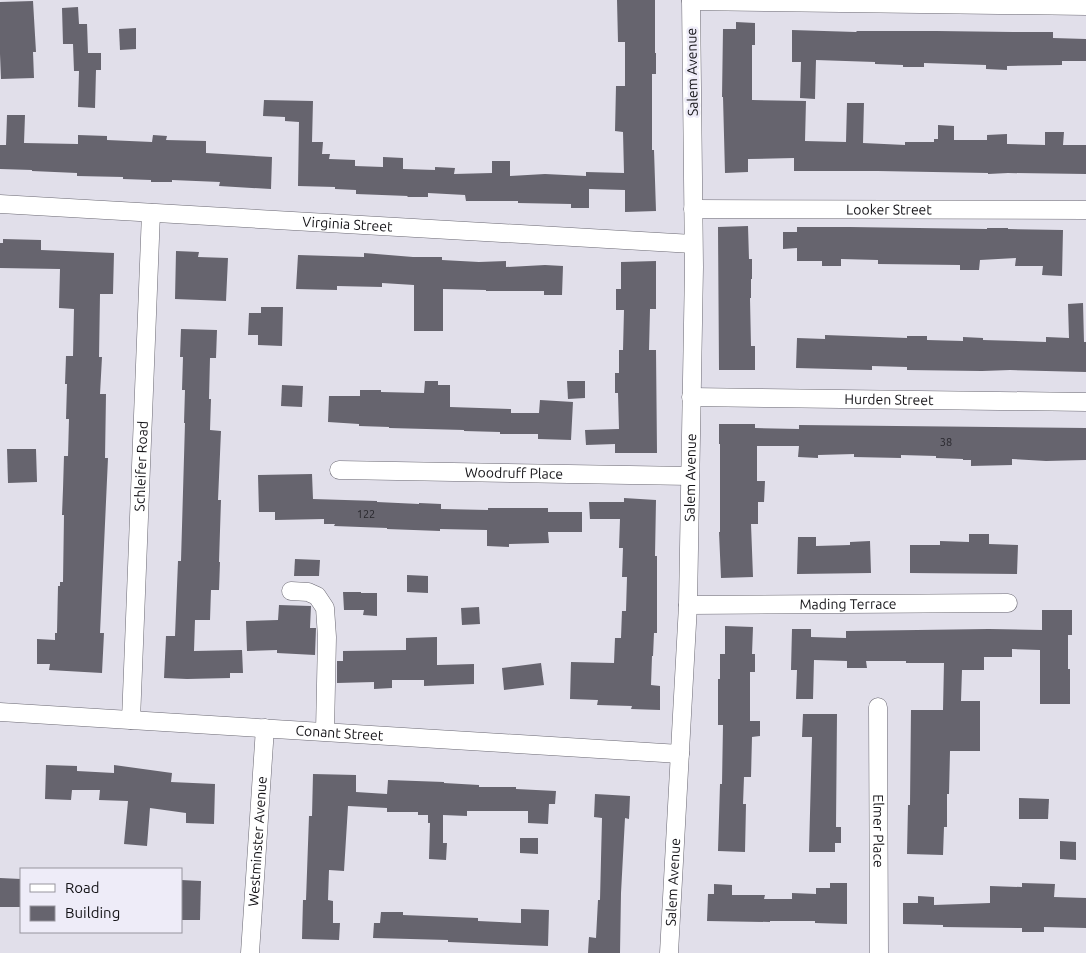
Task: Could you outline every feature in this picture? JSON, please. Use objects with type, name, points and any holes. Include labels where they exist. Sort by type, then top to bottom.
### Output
[{"type":"street","points":[[691,1],[920,2],[1086,6]]},
{"type":"street","name":"Salem Avenue","points":[[669,953],[688,605],[693,244],[691,1]]},
{"type":"street","name":"Virginia Street","points":[[0,204],[693,244]]},
{"type":"street","name":"Looker Street","points":[[693,209],[1086,210]]},
{"type":"street","name":"Schleifer Road","points":[[131,720],[151,213]]},
{"type":"street","name":"Hurden Street","points":[[692,397],[1086,402]]},
{"type":"street","name":"Woodruff Place","points":[[339,470],[690,476]]},
{"type":"street","points":[[291,590],[308,592],[317,596],[325,608],[327,637],[325,732]]},
{"type":"street","name":"Mading Terrace","points":[[688,605],[1008,603]]},
{"type":"street","name":"Elmer Place","points":[[878,707],[879,953]]},
{"type":"street","name":"Conant Street","points":[[0,712],[680,754]]},
{"type":"street","name":"Westminster Avenue","points":[[250,953],[264,728]]},
{"type":"building","points":[[617,0],[655,0],[656,74],[652,74],[652,150],[654,150],[656,211],[625,212],[625,190],[589,189],[589,208],[571,208],[571,204],[466,201],[465,195],[428,193],[428,197],[407,197],[356,194],[356,190],[335,189],[335,187],[298,186],[299,122],[285,121],[285,117],[263,116],[264,100],[313,101],[312,142],[323,142],[322,154],[330,154],[329,159],[355,160],[355,166],[383,167],[383,157],[403,158],[403,169],[435,170],[435,167],[455,168],[454,174],[492,173],[492,161],[510,161],[510,176],[545,174],[586,176],[586,172],[624,173],[623,132],[615,131],[616,86],[625,86],[625,42],[618,42]]},
{"type":"building","points":[[33,1],[36,52],[33,52],[34,78],[1,79],[0,2]]},
{"type":"building","points":[[78,7],[79,24],[87,24],[88,53],[101,53],[101,70],[96,70],[95,108],[78,107],[79,71],[74,71],[73,44],[63,44],[62,8]]},
{"type":"building","points":[[736,22],[755,23],[755,45],[752,45],[752,100],[806,101],[805,141],[846,142],[847,103],[864,103],[863,143],[905,145],[905,142],[934,142],[934,139],[938,139],[938,125],[954,126],[954,140],[987,140],[987,135],[1007,134],[1007,144],[1045,145],[1045,132],[1064,132],[1063,145],[1086,145],[1086,174],[794,171],[794,158],[748,159],[748,172],[725,173],[722,97],[723,29],[736,29]]},
{"type":"building","points":[[136,28],[136,49],[120,50],[119,29]]},
{"type":"building","points":[[792,30],[856,32],[1053,32],[1053,38],[1086,39],[1086,61],[1062,61],[1062,65],[1007,66],[1007,70],[986,69],[986,65],[924,63],[924,67],[903,67],[903,65],[875,64],[875,62],[816,60],[815,99],[800,98],[801,62],[792,62]]},
{"type":"building","points":[[7,115],[25,115],[24,143],[78,144],[78,135],[107,136],[107,140],[152,142],[153,135],[167,136],[166,140],[206,141],[206,153],[272,157],[271,189],[219,186],[220,182],[172,180],[172,182],[151,182],[151,180],[123,179],[123,177],[77,176],[77,173],[0,169],[0,145],[6,145]]},
{"type":"building","points":[[748,226],[749,259],[752,259],[750,298],[751,346],[755,346],[755,370],[719,370],[718,227]]},
{"type":"building","points":[[797,227],[1063,230],[1062,276],[1042,275],[1043,266],[1015,266],[1016,258],[980,260],[979,270],[960,270],[960,265],[878,264],[878,260],[841,259],[841,266],[822,266],[822,261],[797,261],[797,248],[783,249],[783,232],[797,232]]},
{"type":"building","points":[[3,239],[41,240],[41,250],[114,253],[113,294],[100,294],[99,357],[102,357],[100,394],[106,394],[105,458],[108,458],[100,633],[104,633],[102,673],[49,670],[50,664],[37,664],[37,639],[55,640],[55,633],[57,633],[58,586],[60,586],[60,582],[63,582],[64,515],[62,515],[64,456],[68,456],[69,419],[66,419],[66,356],[73,356],[74,309],[59,308],[60,269],[0,268],[0,243],[3,243]]},
{"type":"building","points":[[176,251],[199,252],[198,257],[228,258],[226,301],[175,299]]},
{"type":"building","points":[[364,253],[442,257],[442,260],[506,261],[506,267],[563,266],[562,295],[544,295],[544,291],[443,289],[443,331],[414,331],[414,285],[382,283],[382,287],[337,286],[337,290],[296,289],[298,255],[364,257]]},
{"type":"building","points":[[656,261],[656,309],[650,309],[649,350],[656,350],[657,453],[615,453],[615,444],[586,445],[585,430],[619,429],[618,393],[615,393],[615,373],[619,373],[619,350],[623,350],[624,310],[616,310],[616,289],[621,289],[621,262]]},
{"type":"building","points":[[1083,303],[1086,372],[907,370],[907,367],[872,366],[872,370],[796,368],[797,338],[825,339],[825,335],[907,338],[907,336],[927,336],[927,340],[963,341],[963,337],[983,338],[983,340],[1046,342],[1046,337],[1069,338],[1068,304]]},
{"type":"building","points":[[261,307],[283,307],[282,346],[258,345],[258,335],[248,335],[249,313],[261,313]]},
{"type":"building","points":[[181,329],[217,330],[216,358],[210,358],[209,399],[211,399],[210,430],[221,431],[218,500],[221,500],[219,590],[211,590],[210,620],[195,620],[194,651],[242,650],[243,673],[230,673],[230,678],[164,678],[166,636],[175,636],[178,561],[181,561],[185,390],[182,390],[183,357],[180,357]]},
{"type":"building","points":[[425,381],[438,381],[438,385],[450,385],[450,407],[511,409],[511,413],[539,413],[540,400],[573,402],[571,440],[538,439],[538,434],[500,434],[500,432],[464,430],[389,428],[328,422],[329,396],[360,396],[360,390],[424,393]]},
{"type":"building","points":[[567,381],[585,381],[585,398],[568,399]]},
{"type":"building","points":[[282,385],[303,386],[302,407],[281,406]]},
{"type":"building","points":[[719,424],[755,424],[755,428],[799,429],[799,425],[1086,428],[1086,460],[1046,461],[1012,459],[1012,465],[971,466],[971,460],[936,458],[936,456],[901,455],[901,458],[854,457],[854,454],[818,455],[818,458],[798,457],[799,446],[757,446],[757,481],[765,481],[764,502],[758,502],[758,524],[751,524],[753,577],[721,578]]},
{"type":"building","points":[[7,449],[36,449],[37,482],[8,483]]},
{"type":"building","points":[[312,474],[313,499],[441,504],[441,509],[548,508],[548,512],[582,512],[582,532],[548,532],[549,543],[509,544],[509,547],[487,546],[487,530],[440,529],[440,531],[334,526],[335,524],[324,524],[324,519],[275,520],[275,512],[259,512],[258,475]]},
{"type":"building","points":[[624,498],[656,500],[657,633],[654,633],[651,685],[660,686],[660,710],[631,709],[632,706],[597,705],[598,700],[570,699],[571,662],[614,663],[615,638],[621,638],[622,611],[626,611],[627,577],[622,577],[623,548],[619,548],[620,519],[590,519],[589,502],[624,502]]},
{"type":"building","points":[[969,534],[989,534],[989,544],[1018,545],[1017,574],[910,573],[910,545],[940,545],[940,541],[969,542]]},
{"type":"building","points":[[798,537],[816,537],[816,546],[850,545],[850,542],[870,541],[871,573],[797,574]]},
{"type":"building","points":[[295,559],[320,560],[319,576],[294,576]]},
{"type":"building","points":[[407,575],[428,576],[428,593],[407,592]]},
{"type":"building","points":[[343,592],[377,593],[377,616],[363,615],[364,610],[344,610]]},
{"type":"building","points":[[279,605],[311,606],[310,628],[316,628],[315,655],[277,653],[277,650],[247,651],[246,621],[278,620]]},
{"type":"building","points":[[479,607],[480,624],[462,625],[461,608]]},
{"type":"building","points":[[1042,610],[1072,610],[1072,635],[1068,635],[1070,704],[1040,704],[1040,650],[1012,649],[1012,657],[984,657],[984,670],[962,670],[961,701],[980,701],[980,751],[950,751],[947,827],[944,827],[943,855],[907,854],[908,805],[910,805],[911,710],[943,710],[944,663],[866,661],[867,668],[847,668],[847,661],[814,660],[813,699],[796,699],[797,670],[791,670],[792,629],[811,629],[811,637],[846,638],[846,631],[1042,630]]},
{"type":"building","points":[[725,626],[753,627],[752,654],[755,654],[755,672],[750,672],[750,721],[760,721],[760,736],[752,737],[751,777],[744,777],[743,804],[746,804],[745,852],[718,851],[723,725],[718,725],[718,679],[720,679],[720,654],[725,654]]},
{"type":"building","points":[[437,637],[437,665],[474,664],[474,684],[424,686],[424,680],[392,680],[392,688],[374,689],[374,682],[337,683],[337,661],[343,661],[343,651],[406,650],[406,638]]},
{"type":"building","points":[[541,663],[544,685],[504,690],[502,668]]},
{"type":"building","points":[[803,714],[837,714],[836,827],[841,827],[841,843],[835,843],[835,852],[809,852],[812,737],[802,737]]},
{"type":"building","points":[[46,765],[77,766],[77,771],[114,773],[114,765],[172,773],[171,782],[215,784],[214,824],[186,823],[186,813],[150,808],[147,846],[124,844],[128,801],[99,800],[100,790],[72,790],[71,800],[45,799]]},
{"type":"building","points":[[313,774],[356,775],[356,792],[387,794],[388,780],[444,782],[479,785],[479,787],[516,787],[516,789],[556,791],[555,804],[549,804],[548,824],[528,823],[528,811],[467,811],[467,816],[443,815],[443,843],[447,843],[446,860],[429,859],[430,823],[428,823],[428,815],[418,815],[418,812],[387,812],[387,808],[348,806],[344,871],[329,870],[328,900],[333,901],[333,923],[340,923],[339,940],[302,939],[303,900],[306,900],[309,816],[312,816]]},
{"type":"building","points":[[595,794],[630,796],[629,819],[625,818],[620,953],[588,953],[589,937],[596,938],[598,900],[600,900],[602,818],[594,817]]},
{"type":"building","points":[[1019,798],[1049,799],[1048,819],[1019,819]]},
{"type":"building","points":[[520,838],[538,838],[538,854],[520,853]]},
{"type":"building","points":[[1060,841],[1076,842],[1076,860],[1060,859]]},
{"type":"building","points":[[0,878],[20,879],[20,907],[0,907]]},
{"type":"building","points":[[182,880],[201,881],[200,920],[182,920]]},
{"type":"building","points":[[830,883],[847,883],[847,924],[815,923],[815,921],[707,921],[708,894],[714,894],[714,884],[732,885],[732,895],[765,895],[764,899],[792,899],[792,893],[816,894],[816,888],[830,888]]},
{"type":"building","points":[[1022,883],[1055,884],[1054,897],[1086,898],[1086,928],[1044,927],[1044,932],[1022,932],[1022,928],[943,927],[943,925],[903,924],[903,903],[918,903],[918,896],[934,897],[934,905],[990,903],[990,886],[1022,887]]},
{"type":"building","points":[[521,909],[549,910],[548,946],[373,938],[374,923],[380,923],[381,912],[403,912],[403,915],[478,918],[478,921],[521,923]]}]
